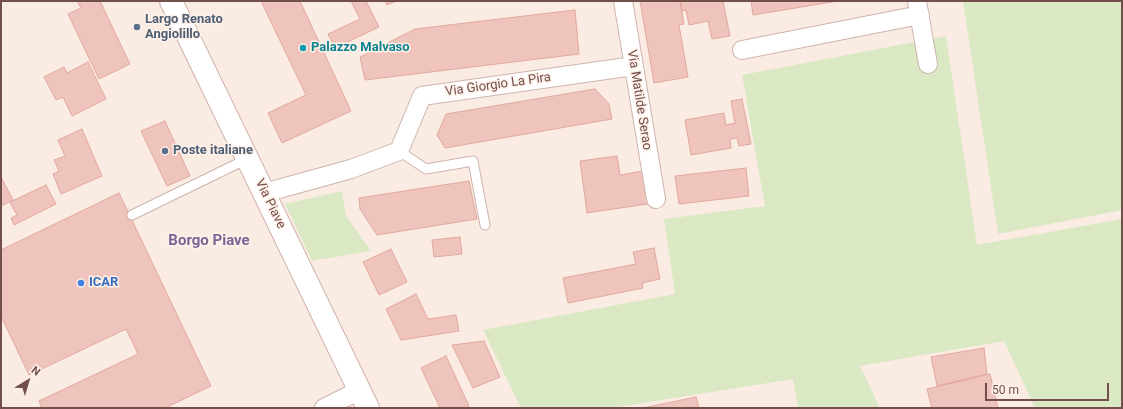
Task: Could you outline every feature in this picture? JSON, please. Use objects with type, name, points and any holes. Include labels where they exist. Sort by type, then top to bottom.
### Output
[{"type":"main road","name":"Via Piave","points":[[170,1],[364,399]]},
{"type":"street","name":"Via Matilde Serao","points":[[623,1],[656,199]]},
{"type":"street","points":[[742,50],[919,8],[928,64]]},
{"type":"street","name":"Via Giorgio La Pira","points":[[399,151],[422,96],[634,66]]},
{"type":"street","points":[[264,193],[351,170],[399,151]]},
{"type":"street","points":[[324,408],[364,399]]},
{"type":"lane","points":[[399,151],[426,169],[473,161],[485,225]]},
{"type":"lane","points":[[132,215],[248,159]]},
{"type":"green space","points":[[963,1],[1122,1],[1122,210],[998,234]]},
{"type":"green space","points":[[946,36],[977,245],[1122,219],[1122,408],[1035,408],[1004,341],[860,366],[880,408],[798,408],[793,379],[612,408],[521,408],[483,330],[675,294],[664,219],[765,206],[742,75]]},
{"type":"green space","points":[[342,191],[346,216],[371,251],[312,261],[285,204]]},
{"type":"building","points":[[77,1],[100,1],[130,64],[99,79],[68,14],[81,8]]},
{"type":"building","name":"Palazzo Malvaso","points":[[261,1],[300,1],[351,111],[282,143],[268,113],[306,95]]},
{"type":"building","points":[[351,1],[366,1],[379,27],[335,48],[328,34],[360,19]]},
{"type":"building","points":[[385,1],[397,1],[387,5]]},
{"type":"building","points":[[640,1],[680,1],[684,24],[679,25],[688,77],[654,83]]},
{"type":"building","points":[[680,1],[723,1],[730,36],[712,39],[708,21],[689,25],[686,10],[682,11]]},
{"type":"building","points":[[751,1],[838,1],[753,15]]},
{"type":"building","points":[[575,10],[579,54],[365,80],[360,57],[415,29]]},
{"type":"building","points":[[88,62],[106,99],[72,116],[63,97],[56,100],[44,77],[64,67],[67,73]]},
{"type":"building","points":[[595,89],[609,104],[612,119],[445,148],[437,135],[446,114]]},
{"type":"building","points":[[742,99],[751,144],[739,146],[737,138],[730,139],[731,148],[691,155],[685,120],[724,113],[726,125],[735,123],[731,101]]},
{"type":"building","name":"Poste italiane","points":[[165,121],[190,176],[167,186],[141,131]]},
{"type":"building","points":[[82,129],[102,176],[61,194],[53,174],[59,171],[54,160],[65,156],[58,140]]},
{"type":"building","points":[[617,156],[620,175],[649,170],[654,203],[587,213],[580,161]]},
{"type":"building","points":[[746,168],[749,196],[679,204],[675,176]]},
{"type":"building","points":[[1,177],[13,200],[1,206]]},
{"type":"building","points":[[469,181],[477,219],[377,235],[360,209],[359,198]]},
{"type":"building","points":[[46,185],[56,204],[14,225],[11,218],[17,215],[10,202]]},
{"type":"building","name":"ICAR","points":[[119,193],[211,386],[165,408],[42,408],[39,401],[138,354],[126,329],[29,375],[1,316],[1,250]]},
{"type":"building","points":[[460,237],[462,254],[434,257],[432,240]]},
{"type":"building","points":[[654,248],[660,279],[642,283],[643,288],[568,303],[563,278],[636,264],[633,252]]},
{"type":"building","points":[[391,249],[407,282],[379,295],[363,262]]},
{"type":"building","points":[[416,294],[428,319],[456,315],[459,331],[401,340],[386,309]]},
{"type":"building","points":[[484,341],[500,377],[473,388],[452,345]]},
{"type":"building","points":[[984,348],[987,374],[937,386],[931,357]]},
{"type":"building","points":[[446,356],[469,406],[465,408],[440,408],[421,368]]},
{"type":"building","points":[[990,374],[998,408],[932,408],[927,389]]},
{"type":"building","points":[[696,397],[699,408],[643,408]]},
{"type":"place","name":"Largo Renato Angiolillo","points":[[137,27]]},
{"type":"place","name":"Palazzo Malvaso","points":[[303,48]]},
{"type":"place","name":"Poste italiane","points":[[165,151]]},
{"type":"place","name":"ICAR","points":[[81,283]]},
{"type":"district","name":"Borgo Piave","points":[[209,241]]}]
